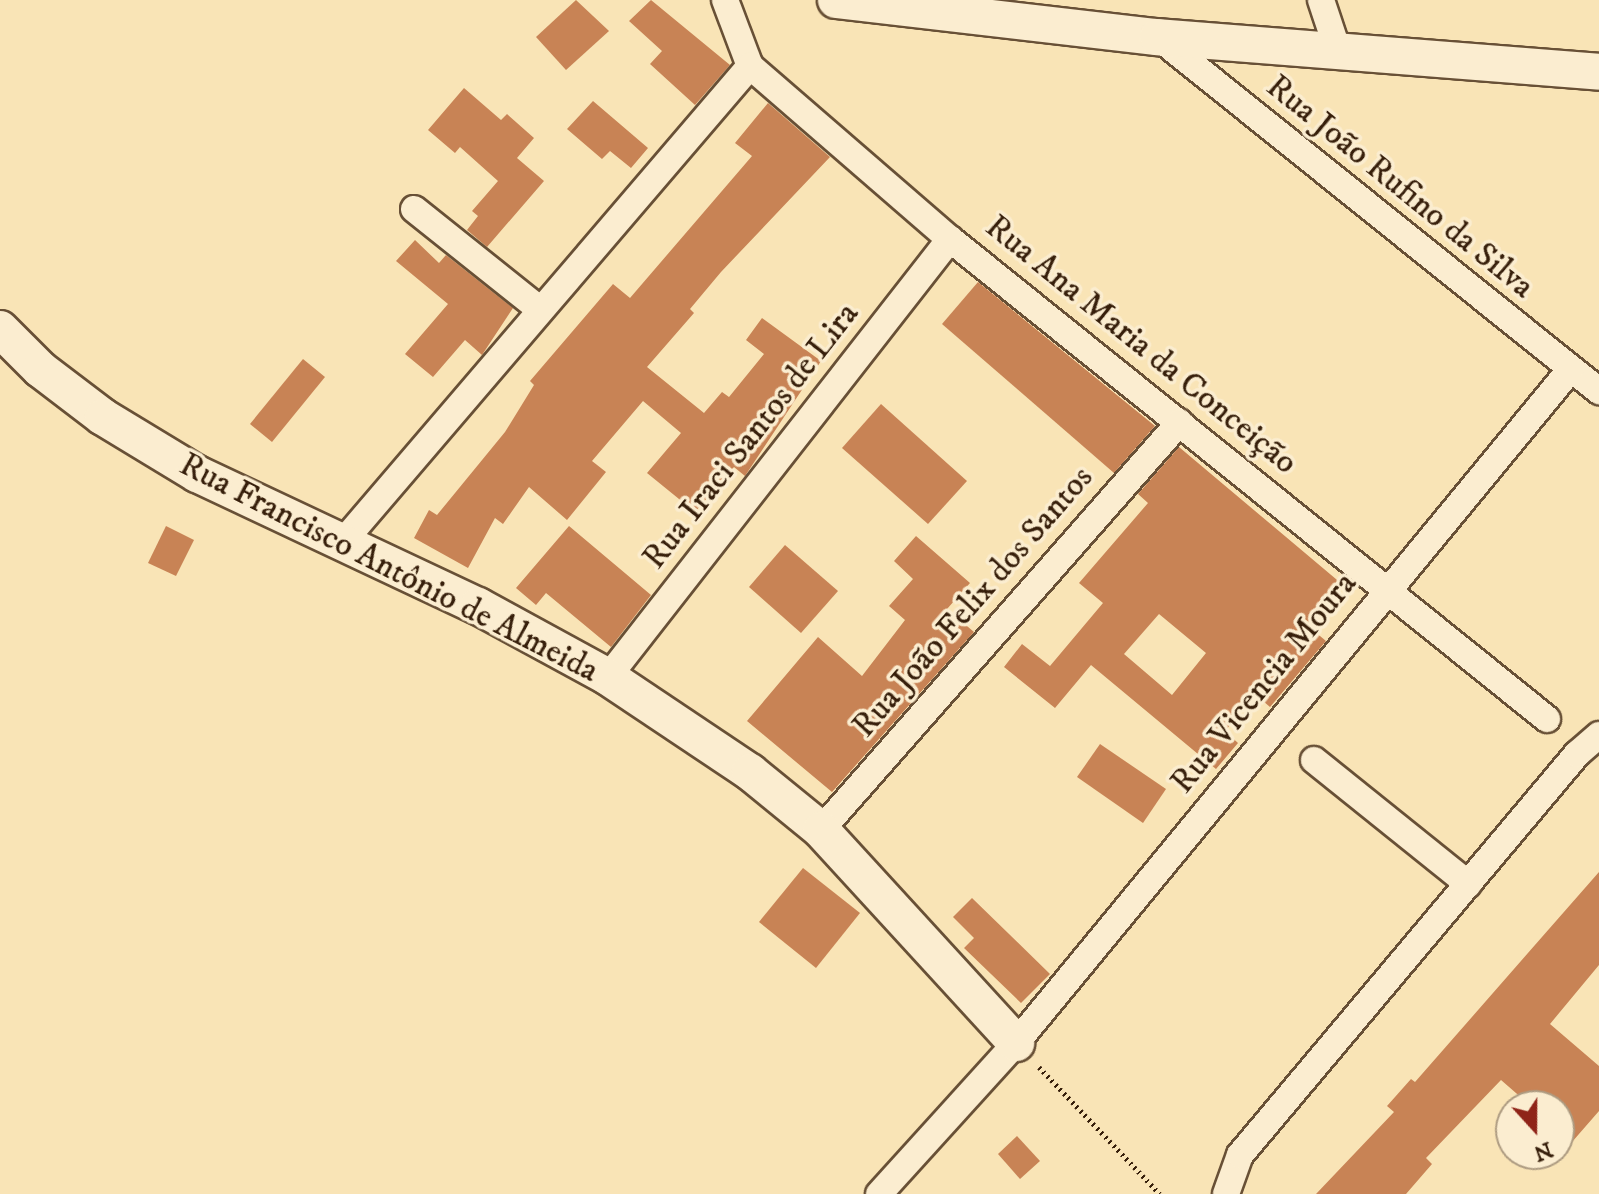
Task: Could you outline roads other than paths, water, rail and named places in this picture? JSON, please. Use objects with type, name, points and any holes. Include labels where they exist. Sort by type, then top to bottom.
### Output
[{"type":"street","name":"Rua Ana Maria da Conceição","points":[[725,0],[750,66],[950,239],[1388,588],[1547,719]]},
{"type":"street","points":[[836,0],[1018,11],[1158,37],[1599,72]]},
{"type":"street","points":[[1321,0],[1338,51]]},
{"type":"street","name":"Rua João Rufino da Silva","points":[[1158,37],[1599,391]]},
{"type":"street","points":[[342,543],[538,308],[750,66]]},
{"type":"street","points":[[414,209],[538,308]]},
{"type":"street","name":"Rua Iraci Santos de Lira","points":[[608,677],[950,239]]},
{"type":"street","name":"Rua Francisco Antônio de Almeida","points":[[0,329],[40,369],[103,417],[197,474],[478,606],[608,677],[750,772],[821,830],[1016,1043]]},
{"type":"street","name":"Rua Vicencia Moura","points":[[879,1194],[1016,1043],[1570,370]]},
{"type":"street","name":"Rua João Felix dos Santos","points":[[821,830],[1180,422]]},
{"type":"street","points":[[1226,1194],[1240,1155],[1577,754],[1599,735]]},
{"type":"street","points":[[1314,760],[1468,884]]}]
